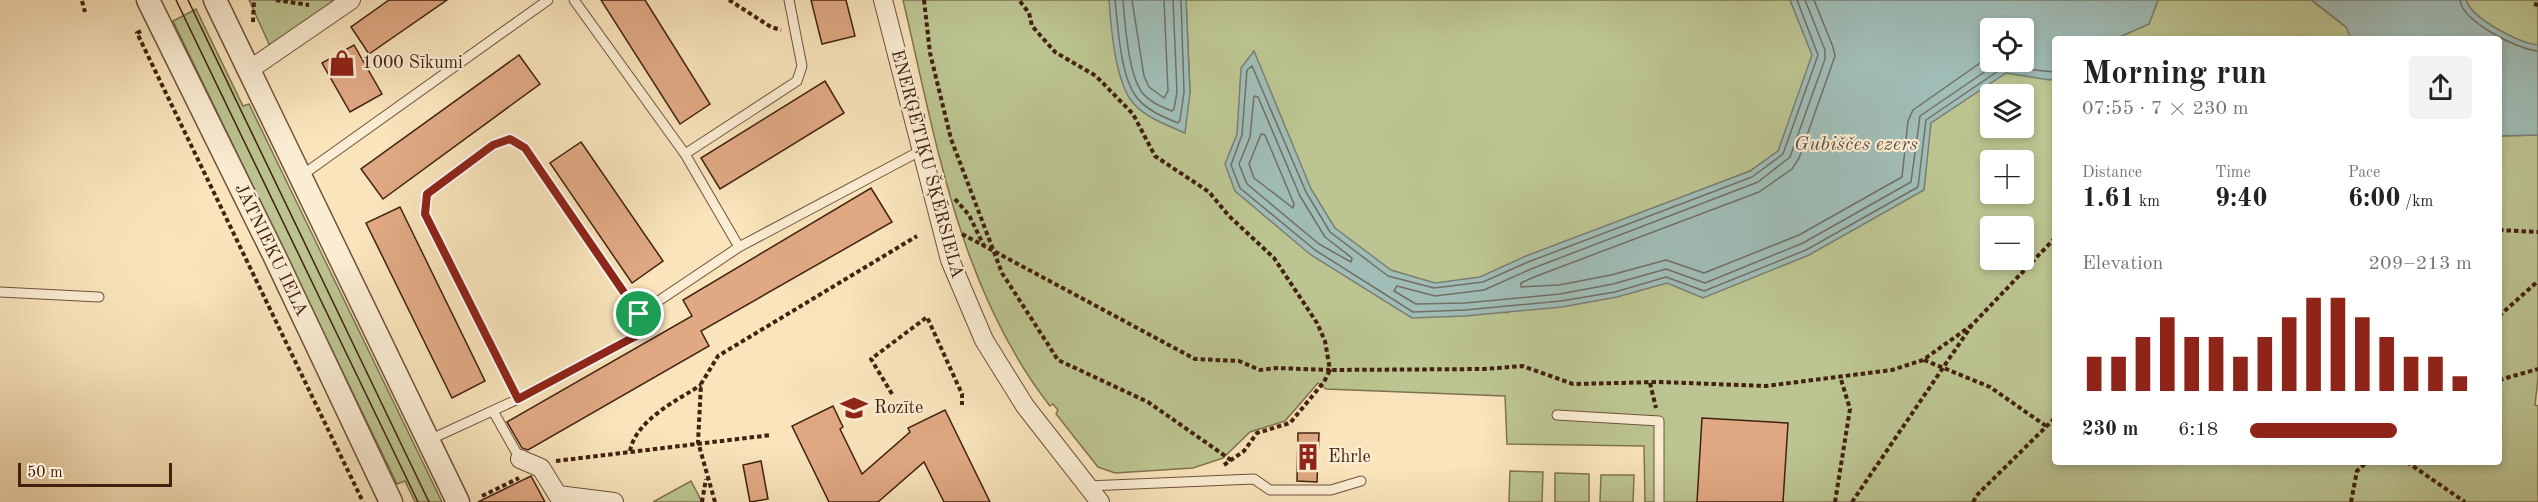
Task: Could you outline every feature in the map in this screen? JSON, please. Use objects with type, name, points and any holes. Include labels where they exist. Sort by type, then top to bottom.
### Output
[{"type":"street","name":"JĀTNIEKU IELA","points":[[148,0],[274,255],[385,500]]},
{"type":"street","points":[[215,0],[458,502]]},
{"type":"street","points":[[249,70],[351,0]]},
{"type":"street","name":"ENERĢĒTIĶU ŠĶĒRSIELA","points":[[884,0],[920,151],[950,260],[984,340],[1025,406],[1100,502]]},
{"type":"street","points":[[531,463],[560,498],[614,502]]},
{"type":"lane","points":[[301,176],[548,0]]},
{"type":"lane","points":[[574,0],[685,154],[739,247]]},
{"type":"lane","points":[[685,154],[797,81],[802,66],[789,0]]},
{"type":"lane","points":[[428,440],[518,399],[649,329],[525,148],[510,139],[493,145],[427,194],[425,214],[518,399]]},
{"type":"lane","points":[[639,314],[739,247],[920,151]]},
{"type":"lane","points":[[0,292],[99,297]]},
{"type":"lane","points":[[493,411],[531,463]]},
{"type":"lane","points":[[1557,416],[1659,421],[1659,502]]},
{"type":"lane","points":[[1087,486],[1254,479],[1270,490],[1331,490],[1361,481]]},
{"type":"path","points":[[253,22],[254,0]]},
{"type":"path","points":[[276,0],[301,6],[319,5]]},
{"type":"path","points":[[729,0],[771,27],[796,35]]},
{"type":"path","points":[[924,0],[930,53],[951,139],[1002,273],[1058,360],[1148,402],[1231,460]]},
{"type":"path","points":[[1019,0],[1029,13],[1032,26],[1055,52],[1096,76],[1133,114],[1155,156],[1209,192],[1229,216],[1274,258],[1317,323],[1325,341],[1330,370],[1324,382],[1290,423],[1257,433],[1244,451],[1221,467]]},
{"type":"path","points":[[82,1],[85,12]]},
{"type":"path","points":[[137,33],[363,502]]},
{"type":"path","points":[[958,241],[955,229],[1195,359],[1239,361],[1260,370],[1277,368],[1485,369],[1522,366],[1573,384],[1766,386],[1892,370],[1923,360],[1972,325]]},
{"type":"path","points":[[2502,230],[2538,232]]},
{"type":"path","points":[[630,451],[632,439],[651,419],[701,384],[718,356],[917,236]]},
{"type":"path","points":[[1852,502],[1972,325],[2052,241]]},
{"type":"path","points":[[2502,313],[2538,281]]},
{"type":"path","points":[[892,394],[871,359],[927,317],[962,394],[962,405]]},
{"type":"path","points":[[1923,360],[1990,387],[2046,426]]},
{"type":"path","points":[[2502,379],[2538,369]]},
{"type":"path","points":[[1835,502],[1850,409],[1840,376]]},
{"type":"path","points":[[1650,383],[1659,421]]},
{"type":"path","points":[[701,384],[698,442],[706,478],[715,502]]},
{"type":"path","points":[[1973,502],[1978,494],[2052,421]]},
{"type":"path","points":[[482,496],[531,463],[771,435]]},
{"type":"path","points":[[2351,502],[2357,471],[2364,465]]},
{"type":"path","points":[[2411,465],[2465,502]]},
{"type":"path","points":[[702,502],[706,478]]},
{"type":"green space","points":[[249,0],[340,0],[278,43],[269,44]]},
{"type":"green space","points":[[903,0],[1162,0],[1190,93],[1186,0],[1790,0],[1801,26],[1826,30],[1778,151],[1750,171],[1481,277],[1506,313],[1980,67],[1980,72],[2034,72],[2034,59],[2052,54],[2052,465],[2502,465],[2502,136],[2538,135],[2538,378],[2535,405],[2538,406],[2538,502],[1645,502],[1644,446],[1507,444],[1505,396],[1326,389],[1318,383],[1285,421],[1250,432],[1223,458],[1193,468],[1115,473],[1098,467],[1056,414],[1058,410],[1053,404],[1050,406],[1019,361],[993,313],[972,263],[940,159]]},
{"type":"green space","points":[[2158,0],[2311,0],[2346,27],[2363,36],[2122,36],[2149,24]]},
{"type":"green space","points":[[2466,0],[2538,0],[2538,45],[2520,40],[2497,29],[2477,15]]},
{"type":"green space","points":[[196,9],[243,106],[249,104],[442,502],[415,502],[405,481],[397,484],[173,21]]},
{"type":"green space","points":[[1510,471],[1543,472],[1542,502],[1509,502]]},
{"type":"green space","points":[[1555,473],[1589,474],[1589,502],[1555,502]]},
{"type":"green space","points":[[1601,475],[1634,475],[1633,502],[1600,502]]},
{"type":"green space","points":[[691,481],[702,502],[653,502]]},
{"type":"water","points":[[1109,0],[1186,0],[1190,93],[1185,133],[1147,115],[1130,99],[1117,65]]},
{"type":"water","name":"Gubiščes ezers","points":[[1790,0],[2158,0],[2149,24],[2122,36],[2052,36],[2052,79],[2050,80],[2006,73],[1990,84],[1980,84],[1980,90],[1931,123],[1924,190],[1809,255],[1703,298],[1667,283],[1617,297],[1562,307],[1465,316],[1412,318],[1311,255],[1235,191],[1225,164],[1237,134],[1241,68],[1254,51],[1311,189],[1335,228],[1391,270],[1435,283],[1480,277],[1526,256],[1750,171],[1778,151],[1812,55]]},
{"type":"water","points":[[2312,0],[2466,0],[2477,15],[2497,29],[2520,40],[2538,45],[2538,135],[2502,136],[2502,36],[2350,36],[2346,27]]},
{"type":"building","points":[[389,0],[447,0],[369,54],[351,27]]},
{"type":"building","points":[[601,0],[645,0],[710,104],[680,124]]},
{"type":"building","points":[[811,0],[846,0],[855,36],[822,44]]},
{"type":"building","points":[[354,45],[382,94],[350,112],[322,63]]},
{"type":"building","points":[[519,55],[540,84],[383,199],[361,169]]},
{"type":"building","points":[[825,81],[844,113],[720,189],[701,158]]},
{"type":"building","points":[[581,142],[663,261],[632,283],[550,163]]},
{"type":"building","points":[[871,188],[892,222],[701,331],[709,346],[528,450],[522,448],[507,422],[692,316],[683,300]]},
{"type":"building","points":[[400,207],[485,381],[452,398],[366,223]]},
{"type":"building","points":[[833,406],[843,427],[840,429],[862,474],[910,432],[908,428],[945,410],[990,502],[944,502],[924,462],[878,502],[829,502],[792,426]]},
{"type":"building","points":[[1702,418],[1788,423],[1783,502],[1697,502]]},
{"type":"building","name":"Ehrle","points":[[1298,433],[1319,433],[1317,482],[1297,481]]},
{"type":"building","points":[[761,461],[768,499],[750,502],[743,465]]},
{"type":"building","points":[[531,476],[545,502],[478,502]]},
{"type":"tram line","points":[[176,0],[418,502]]},
{"type":"tram line","points":[[188,0],[429,502]]},
{"type":"place","name":"1000 Sīkumi","points":[[342,63]]},
{"type":"place","name":"Rozīte","points":[[854,408]]},
{"type":"place","name":"Ehrle","points":[[1308,457]]},
{"type":"route","points":[[510,139],[525,148],[639,314],[649,329],[518,399],[434,237],[425,214],[427,194],[493,145],[510,139]]}]
